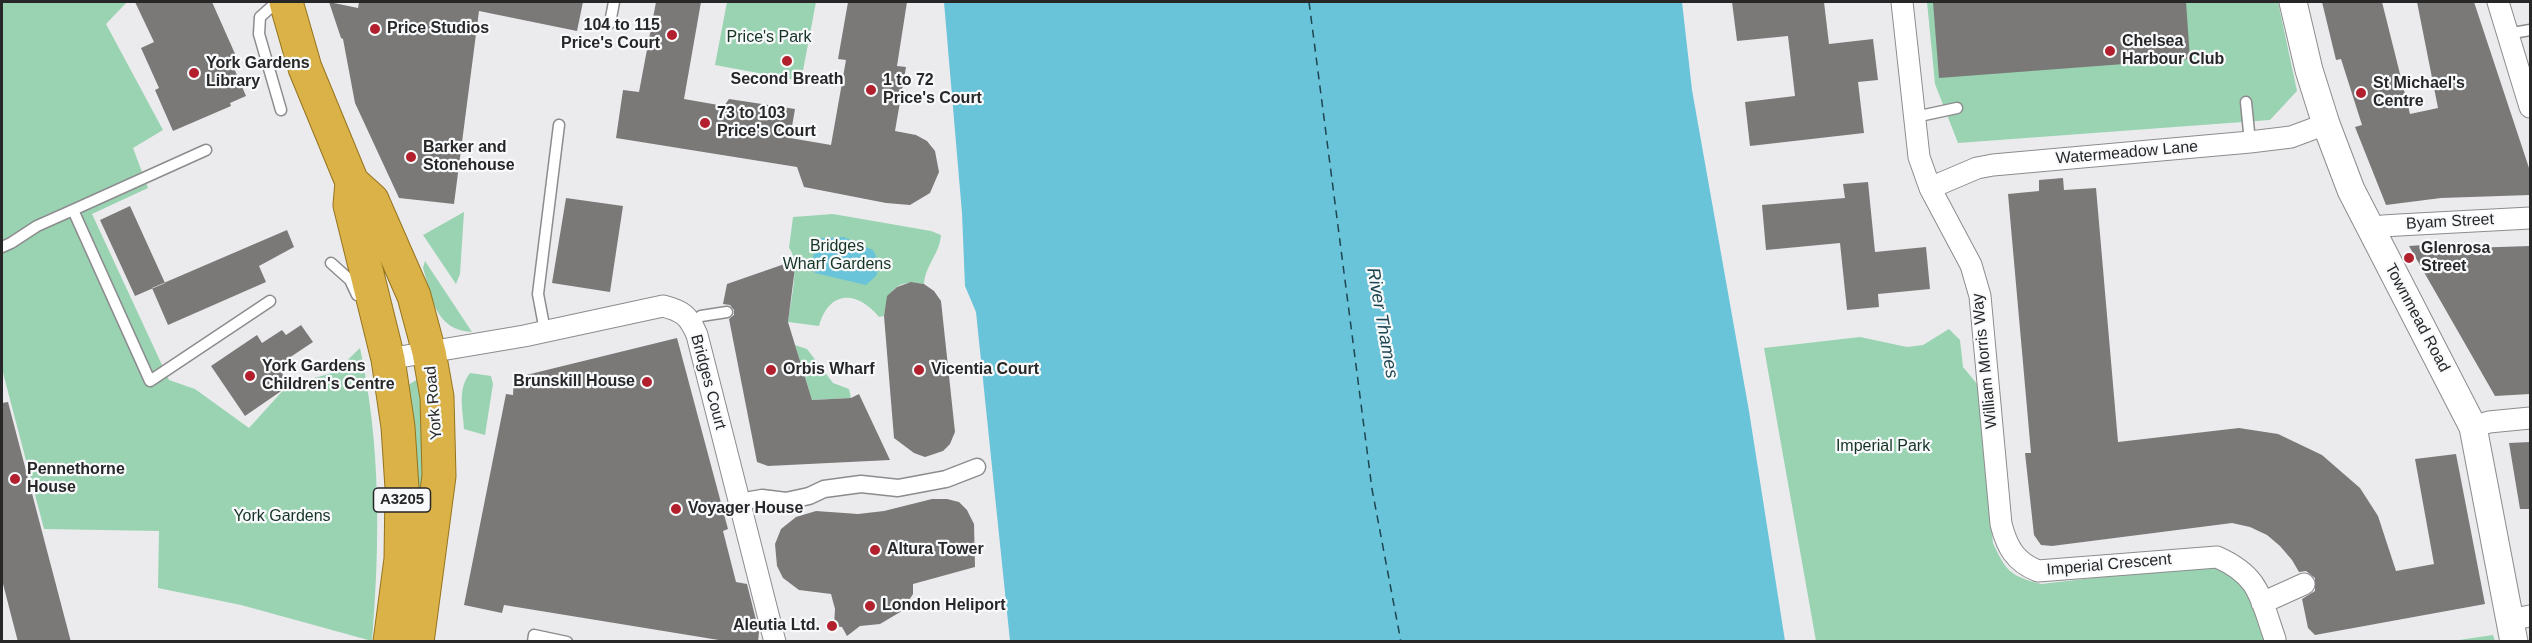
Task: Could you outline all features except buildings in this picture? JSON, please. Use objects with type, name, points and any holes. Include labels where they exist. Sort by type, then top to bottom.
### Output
[{"type":"highway","name":"York Road","points":[[286,2],[305,68],[352,182],[372,200],[385,228],[414,296],[429,352],[437,397],[439,476],[417,642]]},
{"type":"highway","name":"York Road","points":[[352,182],[350,205],[386,376],[400,458],[401,559],[390,642]]},
{"type":"street","name":"William Morris Way","points":[[1902,2],[1919,157],[1930,188],[1971,266],[1980,296],[1995,446]]},
{"type":"street","name":"Townmead Road","points":[[2293,2],[2309,70],[2351,190],[2473,427],[2518,626]]},
{"type":"street","points":[[2498,2],[2530,107]]},
{"type":"street","name":"Watermeadow Lane","points":[[1930,188],[1977,168],[1993,165],[2291,137],[2326,124]]},
{"type":"street","name":"Byam Street","points":[[2371,231],[2391,225],[2530,218]]},
{"type":"street","name":"Bridges Court","points":[[386,376],[429,352],[663,306],[681,310],[692,323],[697,334],[775,642]]},
{"type":"street","points":[[2473,427],[2488,422],[2530,418]]},
{"type":"street","name":"Imperial Crescent","points":[[1995,446],[2001,524],[2013,554],[2024,566],[2038,571],[2217,556],[2237,566],[2248,575],[2262,603],[2275,639]]},
{"type":"street","points":[[739,502],[762,498],[786,501],[809,496],[824,489],[861,484],[898,488],[946,479],[977,467]]},
{"type":"street","points":[[2262,603],[2304,584]]},
{"type":"lane","points":[[277,2],[260,17],[259,34],[280,110]]},
{"type":"lane","points":[[610,23],[614,2]]},
{"type":"lane","points":[[2508,34],[2530,30]]},
{"type":"lane","points":[[2246,102],[2250,142]]},
{"type":"lane","points":[[1915,117],[1957,108]]},
{"type":"lane","points":[[545,331],[538,294],[559,125]]},
{"type":"lane","points":[[2,247],[37,226],[206,150]]},
{"type":"lane","points":[[73,210],[150,381],[270,301]]},
{"type":"lane","points":[[331,263],[354,285],[360,307]]},
{"type":"lane","points":[[692,323],[701,316],[727,312]]},
{"type":"lane","points":[[533,642],[534,635],[567,642]]},
{"type":"green space","name":"York Gardens","points":[[2,2],[127,2],[106,24],[163,130],[133,148],[148,188],[92,214],[169,380],[195,389],[249,428],[287,386],[335,372],[360,348],[372,421],[377,494],[372,641],[241,605],[158,588],[159,531],[44,529],[2,369]]},
{"type":"green space","name":"Price's Park","points":[[727,2],[816,2],[801,81],[715,65]]},
{"type":"green space","name":"Chelsea Harbour Club","points":[[1927,2],[2278,2],[2297,91],[2270,120],[1958,143],[1935,84]]},
{"type":"green space","points":[[464,212],[460,274],[456,284],[423,235]]},
{"type":"green space","name":"Bridges Wharf Gardens","points":[[833,214],[931,231],[941,235],[924,284],[906,283],[895,288],[888,299],[884,316],[879,317],[862,302],[853,298],[844,298],[830,306],[819,326],[788,322],[794,272],[794,263],[789,248],[793,217]]},
{"type":"green space","points":[[425,261],[472,332],[450,325],[437,311],[423,268]]},
{"type":"green space","name":"Imperial Park","points":[[1949,329],[1960,340],[1963,367],[1978,385],[1993,543],[2006,567],[2016,575],[2041,584],[2207,565],[2226,568],[2248,592],[2267,641],[1816,641],[1764,348],[1860,337],[1907,347],[1923,345]]},
{"type":"green space","points":[[795,345],[807,349],[833,383],[849,389],[851,398],[812,400]]},
{"type":"green space","points":[[470,373],[491,376],[493,384],[485,435],[464,429],[462,393]]},
{"type":"green space","points":[[418,379],[425,446],[425,499],[414,522],[408,385]]},
{"type":"green space","points":[[2493,635],[2495,641],[2452,641]]},
{"type":"water","name":"River Thames","points":[[944,2],[1682,2],[1692,90],[1749,411],[1785,641],[1010,641],[976,312],[965,286],[962,213]]},
{"type":"water","points":[[844,237],[873,250],[880,264],[876,276],[866,285],[815,273],[814,255],[821,238]]},
{"type":"ferry route","points":[[1309,2],[1372,489],[1401,642]]},
{"type":"place","name":"Price Studios","points":[[375,29]]},
{"type":"place","name":"104 to 115 Price's Court","points":[[672,35]]},
{"type":"place","name":"Chelsea Harbour Club","points":[[2110,51]]},
{"type":"place","name":"Second Breath","points":[[787,61]]},
{"type":"place","name":"York Gardens Library","points":[[194,73]]},
{"type":"place","name":"1 to 72 Price's Court","points":[[871,90]]},
{"type":"place","name":"St Michael's Centre","points":[[2361,93]]},
{"type":"place","name":"73 to 103 Price's Court","points":[[705,123]]},
{"type":"place","name":"Barker and Stonehouse","points":[[411,157]]},
{"type":"place","name":"Glenrosa Street","points":[[2409,258]]},
{"type":"place","name":"Orbis Wharf","points":[[771,370]]},
{"type":"place","name":"Vicentia Court","points":[[919,370]]},
{"type":"place","name":"York Gardens Children's Centre","points":[[250,376]]},
{"type":"place","name":"Brunskill House","points":[[647,382]]},
{"type":"place","name":"Pennethorne House","points":[[15,479]]},
{"type":"place","name":"Voyager House","points":[[676,509]]},
{"type":"place","name":"Altura Tower","points":[[875,550]]},
{"type":"place","name":"London Heliport","points":[[870,606]]},
{"type":"place","name":"Aleutia Ltd.","points":[[832,626]]}]
